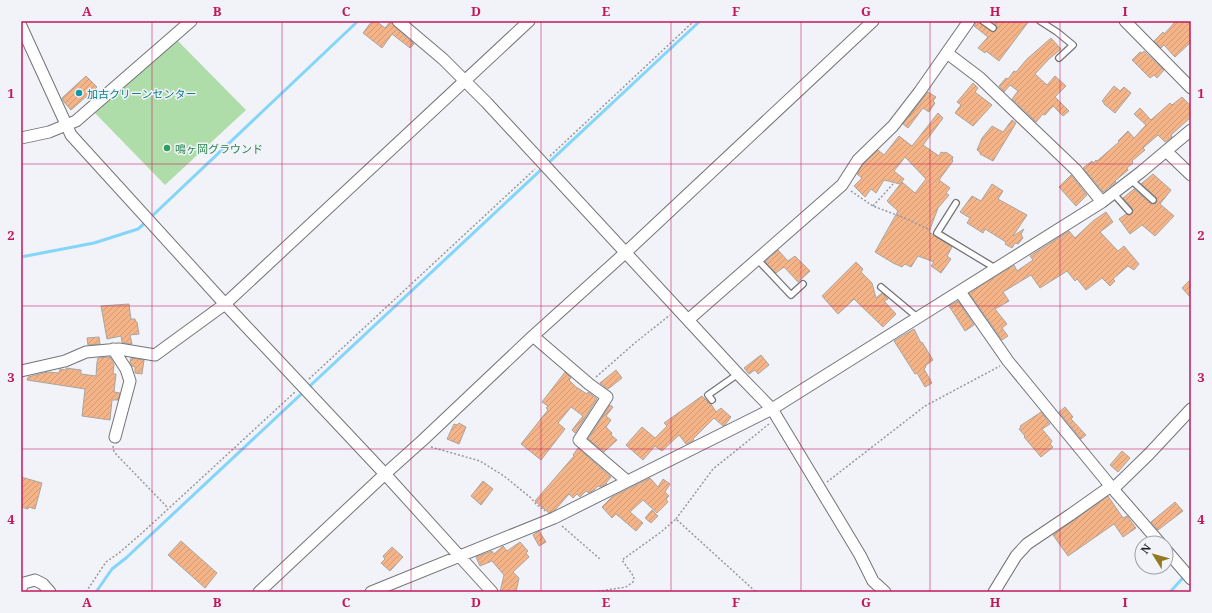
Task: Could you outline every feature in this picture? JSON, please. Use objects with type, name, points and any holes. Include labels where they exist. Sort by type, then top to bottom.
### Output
[{"type":"street","points":[[21,138],[49,132],[76,121],[191,21]]},
{"type":"street","points":[[398,21],[443,59],[465,81],[772,409],[860,555],[873,581],[885,592]]},
{"type":"street","points":[[21,371],[65,361],[86,352],[119,349],[155,355],[225,304],[529,21]]},
{"type":"street","points":[[259,592],[873,21]]},
{"type":"street","points":[[688,320],[842,185],[858,160],[893,126],[920,91],[969,21]]},
{"type":"street","points":[[1125,21],[1191,88]]},
{"type":"street","points":[[21,26],[71,135],[225,304],[385,474],[492,592]]},
{"type":"street","points":[[947,53],[980,78],[1076,170],[1102,202]]},
{"type":"street","points":[[371,592],[554,518],[772,409],[1102,202],[1191,130]]},
{"type":"street","points":[[1166,151],[1191,175]]},
{"type":"street","points":[[960,292],[1008,361],[1153,535]]},
{"type":"street","points":[[533,336],[589,384],[607,397],[579,440],[627,481]]},
{"type":"street","points":[[113,349],[126,369],[130,381],[115,437]]},
{"type":"street","points":[[994,592],[1016,556],[1027,544],[1112,487],[1149,454],[1191,408]]},
{"type":"street","points":[[1174,559],[1191,579]]},
{"type":"street","points":[[21,588],[24,583],[35,580],[43,584],[50,592]]},
{"type":"lane","points":[[983,21],[993,28]]},
{"type":"lane","points":[[1040,21],[1057,32],[1073,46],[1059,58]]},
{"type":"lane","points":[[1131,180],[1153,200]]},
{"type":"lane","points":[[1113,193],[1129,211]]},
{"type":"lane","points":[[956,203],[937,233],[995,268]]},
{"type":"lane","points":[[757,259],[791,295],[803,284]]},
{"type":"lane","points":[[881,287],[917,317]]},
{"type":"lane","points":[[712,400],[708,395],[738,374]]},
{"type":"path","points":[[86,592],[106,562],[119,553],[302,386],[694,21]]},
{"type":"path","points":[[873,206],[893,184]]},
{"type":"path","points":[[842,185],[873,206],[907,218],[937,233]]},
{"type":"path","points":[[589,384],[636,342],[678,309]]},
{"type":"path","points":[[819,488],[926,406],[1008,361]]},
{"type":"path","points":[[594,592],[626,587],[633,582],[634,577],[622,560],[661,532],[676,519],[713,469],[765,426],[778,419]]},
{"type":"path","points":[[115,437],[113,448],[114,452],[168,508]]},
{"type":"path","points":[[424,440],[433,448],[464,455],[480,461],[492,468],[531,498],[600,559]]},
{"type":"path","points":[[676,519],[756,592]]},
{"type":"green space","name":"鳴ヶ岡グラウンド","points":[[177,40],[246,110],[165,185],[94,112]]},
{"type":"building","points":[[372,21],[376,21],[385,28],[390,22],[414,44],[410,48],[392,34],[382,48],[363,33]]},
{"type":"building","points":[[977,21],[993,32],[997,29],[997,26],[994,24],[996,21],[1029,21],[999,61],[986,51],[985,53],[978,48],[988,37],[974,26]]},
{"type":"building","points":[[1176,21],[1186,21],[1191,25],[1191,42],[1175,57],[1164,45],[1161,48],[1154,41],[1163,32],[1164,34]]},
{"type":"building","points":[[1051,38],[1061,49],[1035,74],[1047,85],[1055,76],[1066,86],[1055,97],[1069,111],[1063,116],[1053,106],[1036,122],[1012,99],[1018,91],[1010,85],[1004,92],[999,86],[1006,78],[1008,79],[1014,71],[1016,72],[1027,59]]},
{"type":"building","points":[[1144,51],[1164,70],[1157,78],[1154,75],[1150,78],[1132,60],[1140,52],[1142,53]]},
{"type":"building","name":"加古クリーンセンター","points":[[86,76],[97,87],[71,110],[62,98]]},
{"type":"building","points":[[973,83],[978,88],[975,92],[992,105],[973,126],[955,113],[961,105],[957,102]]},
{"type":"building","points":[[1114,86],[1120,91],[1124,87],[1131,93],[1115,113],[1102,101]]},
{"type":"building","points":[[928,92],[936,97],[933,101],[935,103],[929,112],[923,108],[908,128],[903,124]]},
{"type":"building","points":[[1182,97],[1191,106],[1191,117],[1171,135],[1172,137],[1165,142],[1158,135],[1143,148],[1145,150],[1132,161],[1133,163],[1127,168],[1128,170],[1103,192],[1083,168],[1092,161],[1093,163],[1096,160],[1097,161],[1119,142],[1118,141],[1128,131],[1134,138],[1146,125],[1134,114],[1140,108],[1151,120],[1170,103],[1172,105]]},
{"type":"building","points":[[938,113],[943,118],[923,145],[939,156],[941,152],[946,152],[953,157],[953,161],[939,180],[950,188],[946,193],[949,195],[938,208],[929,232],[952,247],[947,256],[951,259],[941,273],[931,266],[934,262],[918,256],[911,267],[905,264],[902,267],[875,252],[898,211],[887,201],[902,182],[915,193],[926,179],[905,157],[894,171],[904,179],[900,184],[884,180],[876,193],[871,189],[865,197],[854,186],[862,178],[857,174],[863,164],[878,150],[884,155],[899,136],[912,146]]},
{"type":"building","points":[[1012,120],[1016,123],[993,161],[980,154],[977,150],[982,138],[992,126],[1003,132]]},
{"type":"building","points":[[1153,174],[1171,190],[1160,204],[1174,216],[1155,236],[1142,225],[1130,234],[1119,219],[1126,214],[1130,215],[1133,212],[1132,208],[1123,198],[1134,189],[1150,203],[1156,203],[1156,197],[1141,184]]},
{"type":"building","points":[[1071,175],[1087,195],[1076,206],[1059,187]]},
{"type":"building","points":[[992,184],[1003,191],[998,199],[1027,215],[1013,236],[1024,229],[1021,234],[1023,238],[1018,244],[1015,243],[1012,248],[1005,244],[1006,242],[985,229],[983,233],[967,223],[970,218],[960,212],[972,196],[981,201]]},
{"type":"building","points":[[1106,212],[1113,222],[1100,232],[1118,251],[1124,246],[1139,264],[1134,270],[1128,266],[1113,279],[1115,281],[1110,286],[1102,278],[1086,290],[1077,279],[1075,281],[1067,271],[1040,288],[1031,275],[1003,292],[1009,301],[995,309],[1007,324],[1002,328],[1008,336],[1002,340],[969,293],[1014,265],[1017,271],[1033,260],[1030,256],[1069,231],[1075,238],[1093,221]]},
{"type":"building","points":[[778,250],[788,261],[795,256],[810,271],[798,282],[784,267],[776,273],[765,262]]},
{"type":"building","points":[[856,262],[863,269],[861,272],[872,283],[876,298],[882,293],[888,299],[884,301],[896,314],[883,327],[854,299],[838,314],[822,296]]},
{"type":"building","points":[[1191,279],[1191,298],[1182,288]]},
{"type":"building","points":[[958,301],[974,325],[965,331],[949,306]]},
{"type":"building","points":[[129,304],[131,319],[135,319],[137,322],[139,334],[130,335],[132,344],[122,342],[121,336],[107,339],[101,306]]},
{"type":"building","points":[[914,329],[921,343],[922,342],[933,360],[925,366],[926,367],[924,369],[932,383],[925,387],[894,341]]},
{"type":"building","points":[[99,337],[100,344],[88,345],[87,338]]},
{"type":"building","points":[[761,355],[769,365],[758,374],[755,370],[749,374],[744,368]]},
{"type":"building","points":[[110,357],[114,364],[113,374],[116,374],[114,392],[120,393],[118,400],[112,400],[110,420],[82,416],[85,389],[27,380],[28,377],[48,372],[59,373],[60,369],[66,370],[66,368],[81,370],[81,374],[96,376],[98,358]]},
{"type":"building","points":[[131,358],[144,360],[142,374],[135,373],[135,367],[132,366],[130,362]]},
{"type":"building","points":[[616,370],[622,378],[608,389],[600,383]]},
{"type":"building","points":[[565,372],[571,378],[569,380],[576,387],[587,394],[588,392],[597,399],[575,433],[572,430],[583,416],[571,407],[558,423],[565,429],[541,460],[521,444],[548,410],[546,408],[548,406],[542,402]]},
{"type":"building","points":[[702,396],[711,404],[716,412],[721,408],[731,417],[725,425],[723,426],[714,418],[693,439],[694,440],[686,444],[679,435],[662,451],[655,446],[643,460],[626,445],[642,427],[655,438],[667,426],[664,423]]},
{"type":"building","points":[[610,405],[613,407],[606,416],[611,420],[606,427],[612,433],[611,435],[617,440],[604,452],[588,439]]},
{"type":"building","points":[[1065,407],[1073,417],[1071,419],[1086,435],[1081,439],[1059,412]]},
{"type":"building","points":[[1041,412],[1050,424],[1042,429],[1052,441],[1050,444],[1053,447],[1041,457],[1019,429],[1021,427],[1020,426]]},
{"type":"building","points":[[459,423],[466,427],[459,444],[447,439],[454,424],[457,425]]},
{"type":"building","points":[[578,448],[611,477],[606,483],[607,484],[600,487],[598,486],[589,493],[586,491],[580,497],[577,494],[573,498],[569,494],[555,510],[549,513],[535,501],[574,456],[573,455]]},
{"type":"building","points":[[1122,451],[1130,458],[1118,472],[1110,465]]},
{"type":"building","points":[[21,477],[42,483],[35,509],[21,507]]},
{"type":"building","points":[[650,478],[658,487],[663,479],[670,484],[665,492],[669,496],[666,499],[668,502],[657,513],[643,500],[630,512],[643,523],[636,531],[616,514],[612,518],[602,507],[612,497]]},
{"type":"building","points":[[483,481],[493,489],[481,505],[471,496]]},
{"type":"building","points":[[1108,496],[1123,518],[1127,516],[1136,528],[1123,537],[1114,524],[1068,556],[1053,535]]},
{"type":"building","points":[[1175,502],[1183,511],[1158,530],[1151,522]]},
{"type":"building","points":[[652,510],[658,516],[651,523],[645,518]]},
{"type":"building","points":[[539,531],[546,542],[539,546],[533,535]]},
{"type":"building","points":[[181,541],[217,573],[205,588],[168,555]]},
{"type":"building","points":[[520,542],[528,551],[526,553],[529,557],[513,572],[519,578],[516,592],[500,592],[504,575],[492,561],[480,566],[476,557],[492,551],[494,554],[503,546],[507,551]]},
{"type":"building","points":[[392,547],[403,557],[390,571],[381,563],[385,559],[383,556]]},
{"type":"waterway","points":[[150,218],[358,21]]},
{"type":"waterway","points":[[96,592],[112,569],[126,558],[700,21]]},
{"type":"waterway","points":[[21,257],[94,243],[138,229],[146,222]]},
{"type":"waterway","points":[[1170,592],[1191,569]]},
{"type":"place","name":"加古クリーンセンター","points":[[79,93]]},
{"type":"place","name":"鳴ヶ岡グラウンド","points":[[167,148]]}]
